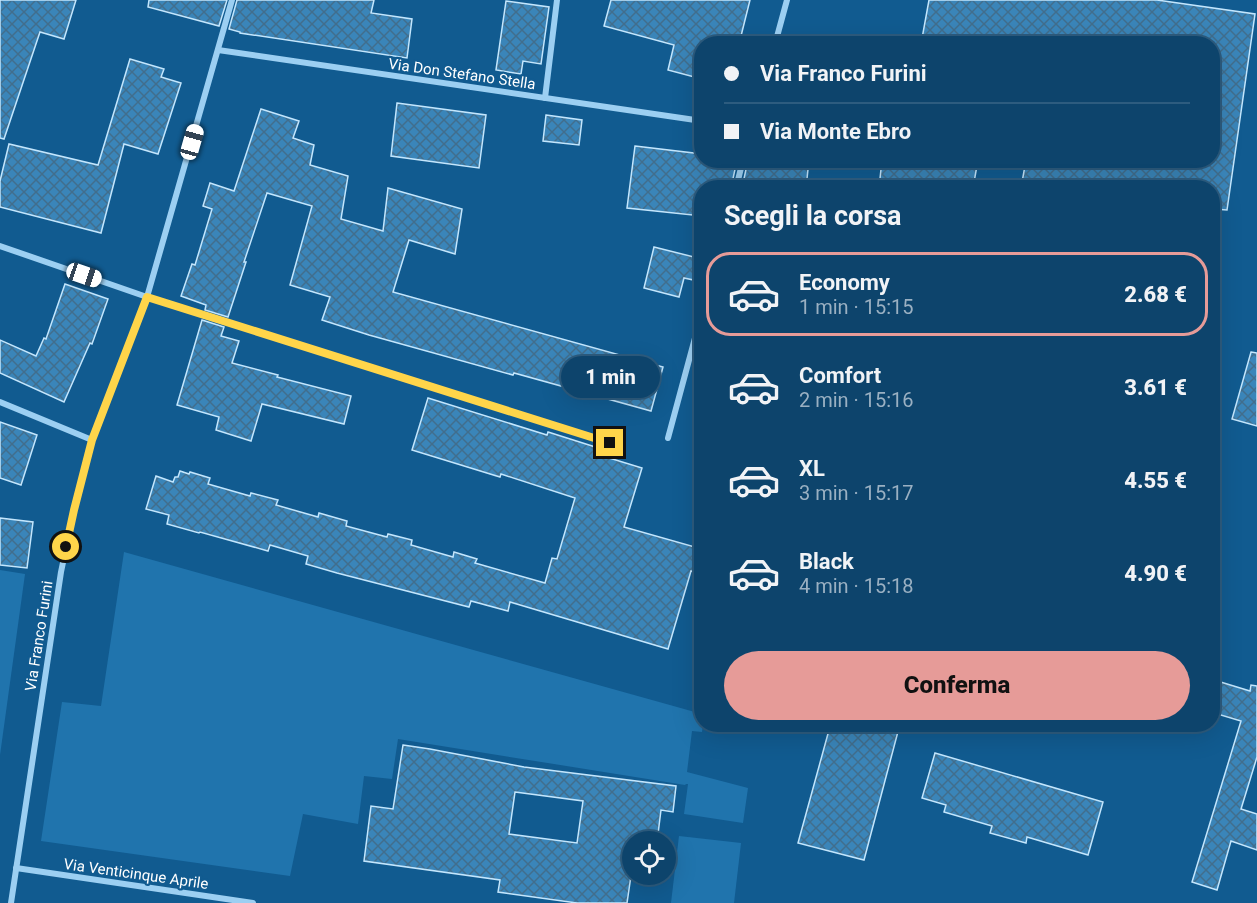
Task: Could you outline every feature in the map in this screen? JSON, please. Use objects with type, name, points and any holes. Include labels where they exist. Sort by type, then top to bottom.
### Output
[{"type":"street","name":"Via Franco Furini","points":[[11,903],[62,572],[74,510],[92,440],[147,297],[232,0]]},
{"type":"street","points":[[544,98],[557,0]]},
{"type":"street","points":[[777,36],[787,0]]},
{"type":"street","name":"Via Don Stefano Stella","points":[[218,50],[694,120]]},
{"type":"street","points":[[0,246],[147,297],[610,443]]},
{"type":"street","points":[[668,438],[694,342]]},
{"type":"street","points":[[0,402],[92,440]]},
{"type":"street","name":"Via Venticinque Aprile","points":[[16,868],[253,903]]},
{"type":"shaded area","points":[[124,552],[694,712],[694,731],[692,731],[687,772],[748,788],[743,823],[684,814],[688,784],[398,739],[392,779],[364,776],[358,824],[303,814],[290,876],[41,841],[62,702],[101,706]]},
{"type":"shaded area","points":[[0,570],[25,574],[0,755]]},
{"type":"shaded area","points":[[679,836],[741,843],[734,903],[671,903],[673,885],[676,885]]},
{"type":"building","points":[[0,0],[76,0],[64,39],[40,32],[4,139],[0,138]]},
{"type":"building","points":[[149,0],[227,0],[219,26],[148,7]]},
{"type":"building","points":[[237,0],[374,0],[371,13],[412,19],[407,58],[240,33],[229,29]]},
{"type":"building","points":[[611,0],[750,0],[741,36],[694,36],[694,77],[668,70],[674,45],[604,26]]},
{"type":"building","points":[[929,0],[1157,0],[1255,14],[1227,210],[1220,209],[1220,180],[1022,180],[1025,168],[1220,168],[1220,36],[922,36]]},
{"type":"building","points":[[506,1],[549,7],[541,64],[523,61],[521,74],[496,70]]},
{"type":"building","points":[[130,59],[164,69],[161,77],[181,83],[158,154],[124,144],[101,233],[0,207],[0,181],[9,144],[98,165]]},
{"type":"building","points":[[397,103],[486,115],[479,168],[391,156]]},
{"type":"building","points":[[261,109],[299,121],[293,138],[314,145],[310,165],[348,176],[341,219],[383,231],[388,188],[462,209],[455,254],[409,240],[393,292],[663,367],[651,411],[514,373],[513,375],[322,320],[330,297],[290,285],[312,206],[267,193],[228,317],[205,310],[206,305],[181,296],[192,264],[195,265],[212,209],[203,206],[210,183],[234,191]]},
{"type":"building","points":[[546,115],[582,120],[579,145],[543,141]]},
{"type":"building","points":[[635,146],[694,153],[694,168],[735,168],[733,180],[694,180],[694,215],[627,208]]},
{"type":"building","points":[[746,168],[808,168],[807,180],[744,180]]},
{"type":"building","points":[[881,168],[977,168],[974,180],[880,180]]},
{"type":"building","points":[[654,247],[694,257],[694,280],[684,278],[679,297],[644,288]]},
{"type":"building","points":[[65,284],[108,299],[92,344],[90,343],[64,402],[0,373],[0,340],[36,356],[44,338],[46,339]]},
{"type":"building","points":[[202,320],[224,327],[221,336],[239,341],[232,363],[351,396],[344,424],[262,404],[251,441],[216,430],[219,417],[177,405]]},
{"type":"building","points":[[1251,352],[1257,353],[1257,426],[1232,419]]},
{"type":"building","points":[[428,398],[547,435],[548,432],[608,451],[606,457],[642,468],[624,527],[694,547],[694,572],[691,571],[668,649],[510,602],[508,611],[471,601],[469,607],[337,573],[306,564],[308,556],[270,545],[268,551],[167,524],[169,515],[146,509],[156,476],[173,482],[180,471],[189,474],[190,472],[210,478],[208,484],[250,496],[251,493],[278,500],[276,505],[318,517],[319,513],[347,521],[346,526],[387,537],[388,534],[412,540],[411,545],[453,557],[454,552],[477,559],[475,563],[545,583],[552,558],[557,559],[575,498],[501,474],[500,477],[412,450]]},
{"type":"building","points":[[0,422],[37,435],[21,485],[0,478]]},
{"type":"building","points":[[0,518],[33,522],[27,568],[0,565]]},
{"type":"building","points":[[1220,682],[1250,691],[1251,685],[1257,686],[1257,757],[1241,809],[1257,814],[1257,850],[1231,841],[1217,890],[1192,882],[1241,721],[1220,715]]},
{"type":"building","points":[[828,732],[898,732],[864,860],[798,843]]},
{"type":"building","points":[[403,745],[524,767],[676,786],[673,812],[661,810],[658,831],[622,831],[622,885],[630,885],[627,903],[577,903],[498,892],[500,880],[364,861],[371,806],[393,809]],"holes":[[[515,792],[583,801],[577,843],[509,834]]]},
{"type":"building","points":[[935,753],[1103,802],[1088,855],[1027,837],[1026,843],[990,833],[992,826],[944,812],[946,805],[922,798]]},
{"type":"route","points":[[66,547],[92,440],[147,297],[610,443]]}]
